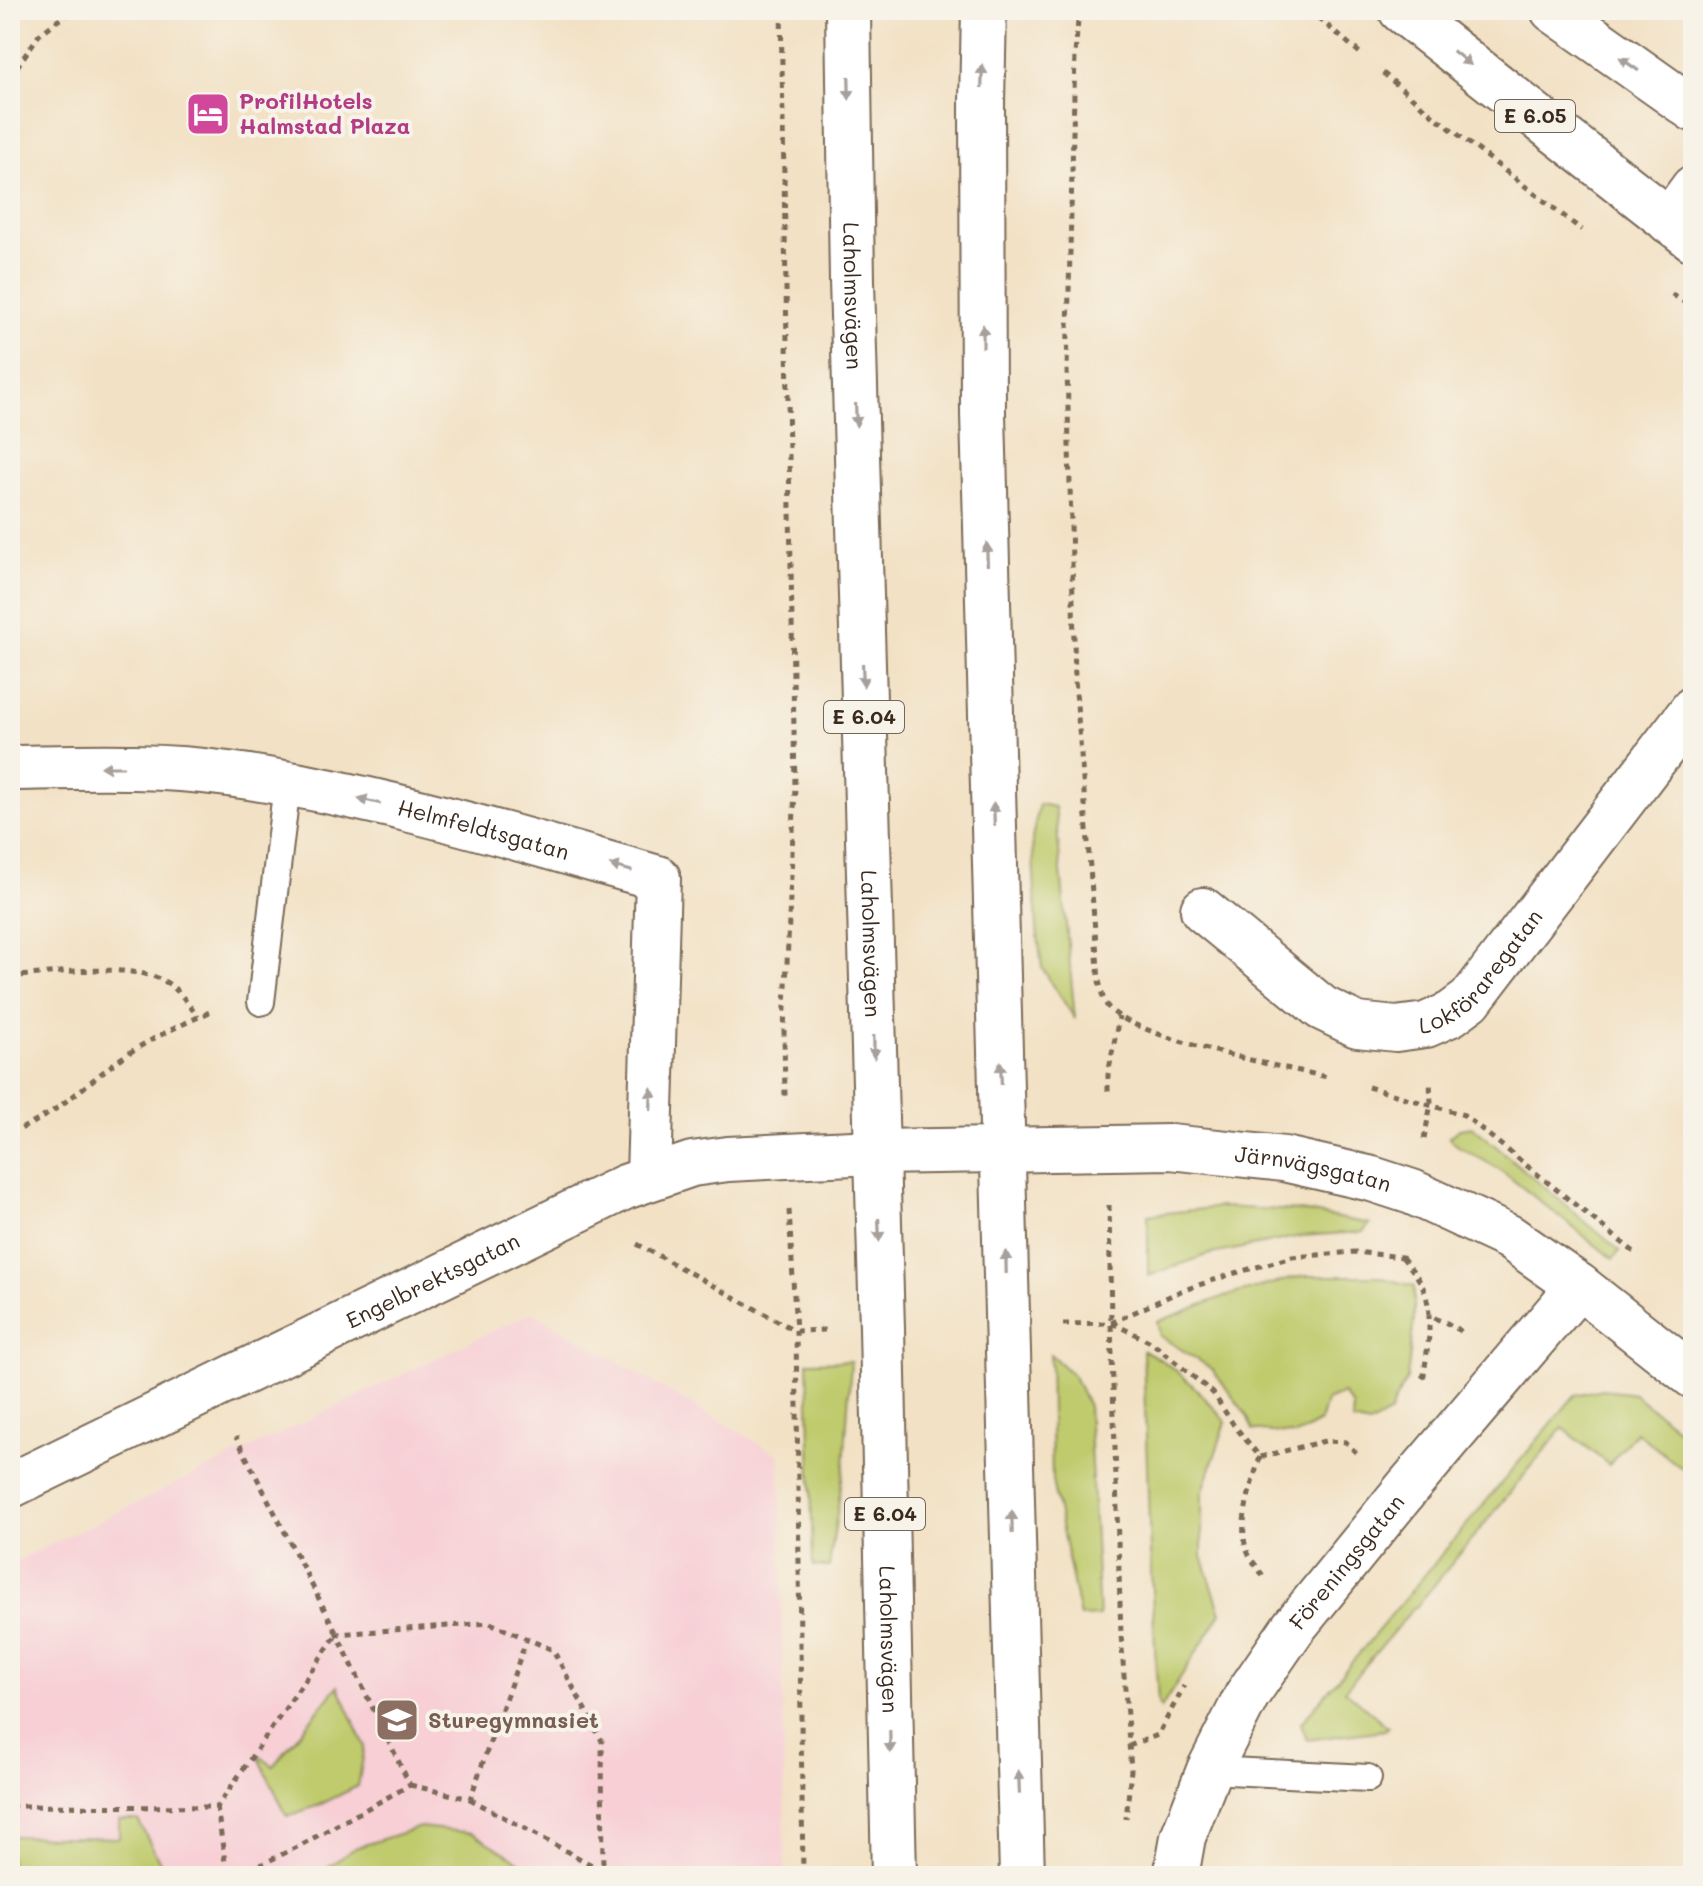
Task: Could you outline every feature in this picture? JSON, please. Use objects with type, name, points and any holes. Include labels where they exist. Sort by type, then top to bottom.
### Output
[{"type":"main road","name":"Laholmsvägen","points":[[848,10],[852,281],[894,1876]]},
{"type":"main road","points":[[984,10],[983,414],[1022,1876]]},
{"type":"main road","name":"E 6.05","points":[[1401,10],[1687,218]]},
{"type":"main road","points":[[1553,10],[1693,109]]},
{"type":"main road","name":"Lokföraregatan","points":[[1203,910],[1322,1008],[1357,1025],[1396,1029],[1426,1025],[1451,1014],[1470,1000],[1693,709]]},
{"type":"main road","name":"Helmfeldtsgatan","points":[[10,768],[125,767],[226,774],[287,784],[445,819],[658,878],[649,1177]]},
{"type":"main road","name":"Järnvägsgatan","points":[[876,1152],[1170,1147],[1284,1159],[1372,1179],[1412,1192],[1509,1237],[1579,1286],[1693,1376]]},
{"type":"main road","name":"Engelbrektsgatan","points":[[10,1486],[649,1177],[692,1164],[728,1159],[876,1152]]},
{"type":"main road","name":"Föreningsgatan","points":[[1176,1876],[1183,1837],[1209,1770],[1247,1695],[1293,1628],[1579,1286]]},
{"type":"lane","points":[[261,1002],[287,784]]},
{"type":"lane","points":[[1209,1770],[1368,1778]]},
{"type":"path","points":[[10,77],[39,35],[76,10]]},
{"type":"path","points":[[781,10],[795,787],[784,1030],[786,1156],[796,1331],[803,1876]]},
{"type":"path","points":[[1079,10],[1067,369],[1075,679],[1099,981],[1106,1005],[1119,1017],[1154,1033],[1330,1078]]},
{"type":"path","points":[[10,977],[56,972],[118,971],[152,975],[178,992],[198,1017]]},
{"type":"path","points":[[10,1133],[54,1112],[130,1052],[179,1025],[222,1007],[261,1002]]},
{"type":"path","points":[[1119,1017],[1108,1075],[1108,1149],[1121,1635],[1131,1770],[1125,1830]]},
{"type":"path","points":[[1361,1085],[1464,1115],[1645,1261]]},
{"type":"path","points":[[1402,1257],[1431,1104]]},
{"type":"path","points":[[1111,1323],[1181,1291],[1232,1274],[1292,1257],[1355,1252],[1402,1257],[1420,1280],[1428,1300],[1429,1316],[1445,1322],[1512,1364]]},
{"type":"path","points":[[1111,1323],[1151,1342],[1213,1393],[1260,1457]]},
{"type":"path","points":[[213,1386],[410,1785]]},
{"type":"path","points":[[1260,1457],[1325,1441],[1346,1442],[1360,1457]]},
{"type":"path","points":[[1260,1457],[1247,1499],[1244,1535],[1247,1552],[1263,1576]]},
{"type":"path","points":[[238,1876],[410,1785],[470,1799],[603,1873],[602,1741],[553,1650],[490,1623],[337,1634]]},
{"type":"path","points":[[227,1876],[217,1807],[337,1634]]},
{"type":"path","points":[[470,1799],[527,1638]]},
{"type":"path","points":[[10,1806],[217,1807]]},
{"type":"shaded area","name":"Sturegymnasiet","points":[[532,1312],[780,1456],[785,1876],[10,1876],[10,1564]]},
{"type":"green space","points":[[1039,804],[1055,807],[1075,1019],[1042,968],[1032,839]]},
{"type":"green space","points":[[1473,1127],[1620,1251],[1613,1259],[1499,1169],[1456,1145],[1449,1137],[1459,1129]]},
{"type":"green space","points":[[1221,1207],[1301,1211],[1370,1224],[1363,1232],[1301,1236],[1207,1255],[1148,1276],[1148,1215]]},
{"type":"green space","points":[[1302,1276],[1375,1276],[1414,1286],[1414,1319],[1407,1379],[1390,1413],[1369,1425],[1352,1421],[1353,1406],[1343,1394],[1326,1401],[1320,1422],[1296,1435],[1253,1430],[1247,1416],[1212,1369],[1160,1336],[1157,1322],[1222,1297]]},
{"type":"green space","points":[[1143,1350],[1178,1372],[1226,1422],[1202,1494],[1202,1556],[1221,1613],[1161,1708],[1158,1704],[1150,1552]]},
{"type":"green space","points":[[1050,1354],[1074,1376],[1088,1406],[1099,1616],[1080,1617],[1052,1481]]},
{"type":"green space","points":[[851,1361],[844,1466],[829,1567],[813,1566],[808,1362]]},
{"type":"green space","points":[[1602,1389],[1634,1394],[1693,1441],[1693,1454],[1685,1471],[1636,1432],[1609,1465],[1563,1428],[1345,1690],[1388,1727],[1385,1730],[1307,1740],[1301,1723],[1575,1395]]},
{"type":"green space","points":[[338,1686],[365,1746],[358,1786],[317,1806],[287,1816],[257,1754],[273,1766]]},
{"type":"green space","points":[[119,1820],[138,1820],[164,1870],[161,1876],[10,1876],[10,1836],[119,1838]]},
{"type":"green space","points":[[420,1827],[473,1833],[520,1862],[529,1876],[315,1876],[355,1848]]},
{"type":"place","name":"ProfilHotels Halmstad Plaza","points":[[208,114]]},
{"type":"place","name":"Sturegymnasiet","points":[[397,1720]]}]
